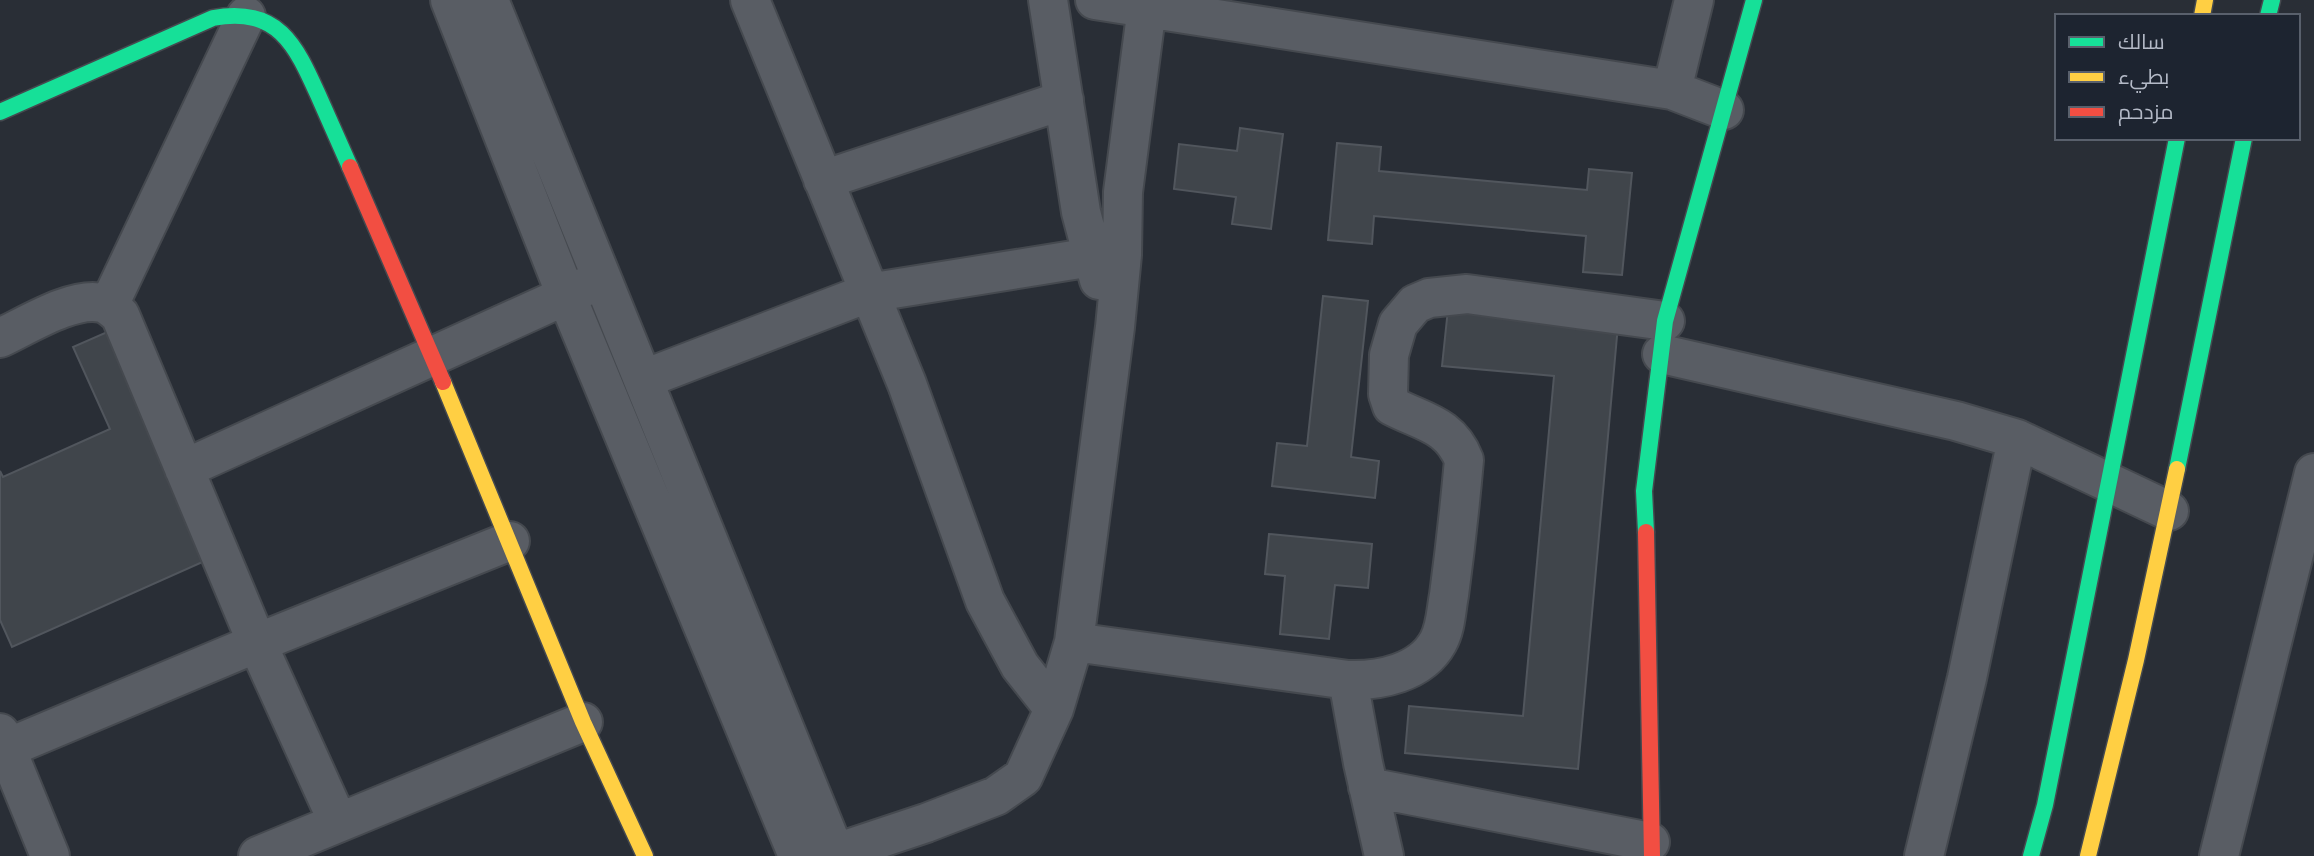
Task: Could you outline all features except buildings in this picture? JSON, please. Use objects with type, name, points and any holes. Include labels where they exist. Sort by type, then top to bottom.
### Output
[{"type":"main road","points":[[1651,849],[1649,619],[1644,491],[1664,337],[1754,0]]},
{"type":"main road","points":[[0,112],[213,18],[230,13],[267,23],[289,37],[300,54],[432,355],[583,722],[645,856]]},
{"type":"main road","points":[[2031,856],[2045,805],[2177,140]]},
{"type":"main road","points":[[2088,856],[2169,511],[2244,140]]},
{"type":"street","points":[[450,0],[566,295],[820,855]]},
{"type":"street","points":[[489,0],[601,280],[644,379],[820,855]]},
{"type":"street","points":[[1048,0],[1081,212],[1107,256]]},
{"type":"street","points":[[1095,0],[1672,90],[1724,110]]},
{"type":"street","points":[[1672,90],[1694,0]]},
{"type":"street","points":[[757,2],[823,180],[906,384],[985,601],[1020,666],[1054,709]]},
{"type":"street","points":[[820,855],[926,823],[996,796],[1023,777],[1054,709],[1074,642],[1115,327],[1107,256],[1123,192],[1147,8]]},
{"type":"street","points":[[109,305],[246,16]]},
{"type":"street","points":[[823,180],[1064,100]]},
{"type":"street","points":[[644,379],[868,293],[1107,256]]},
{"type":"street","points":[[184,469],[601,280]]},
{"type":"street","points":[[1074,642],[1348,680],[1380,680],[1403,671],[1428,654],[1438,643],[1444,628],[1464,460],[1448,434],[1435,425],[1392,406],[1388,394],[1390,355],[1398,324],[1415,304],[1429,298],[1467,294],[1664,337],[1956,421],[2017,439],[2169,511]]},
{"type":"street","points":[[0,338],[73,305],[88,302],[109,305],[120,315],[257,643],[338,822]]},
{"type":"street","points":[[1924,856],[1967,678],[2017,439]]},
{"type":"street","points":[[2219,856],[2314,473]]},
{"type":"street","points":[[50,856],[2,744],[510,541]]},
{"type":"street","points":[[1348,680],[1384,856]]},
{"type":"street","points":[[258,856],[583,722]]},
{"type":"street","points":[[1368,787],[1651,849]]},
{"type":"traffic: fast","points":[[1646,532],[1644,491],[1665,321],[1754,0]]},
{"type":"traffic: fast","points":[[2268,14],[2272,0]]},
{"type":"traffic: fast","points":[[0,112],[213,18],[254,18],[269,24],[293,46],[311,78],[350,167]]},
{"type":"traffic: fast","points":[[2031,856],[2045,805],[2177,140]]},
{"type":"traffic: fast","points":[[2177,469],[2244,140]]},
{"type":"traffic: slow","points":[[2202,14],[2205,0]]},
{"type":"traffic: slow","points":[[443,382],[583,722],[645,856]]},
{"type":"traffic: slow","points":[[2088,856],[2136,660],[2177,469]]},
{"type":"traffic: jam","points":[[350,167],[443,382]]},
{"type":"traffic: jam","points":[[1646,532],[1652,856]]}]
